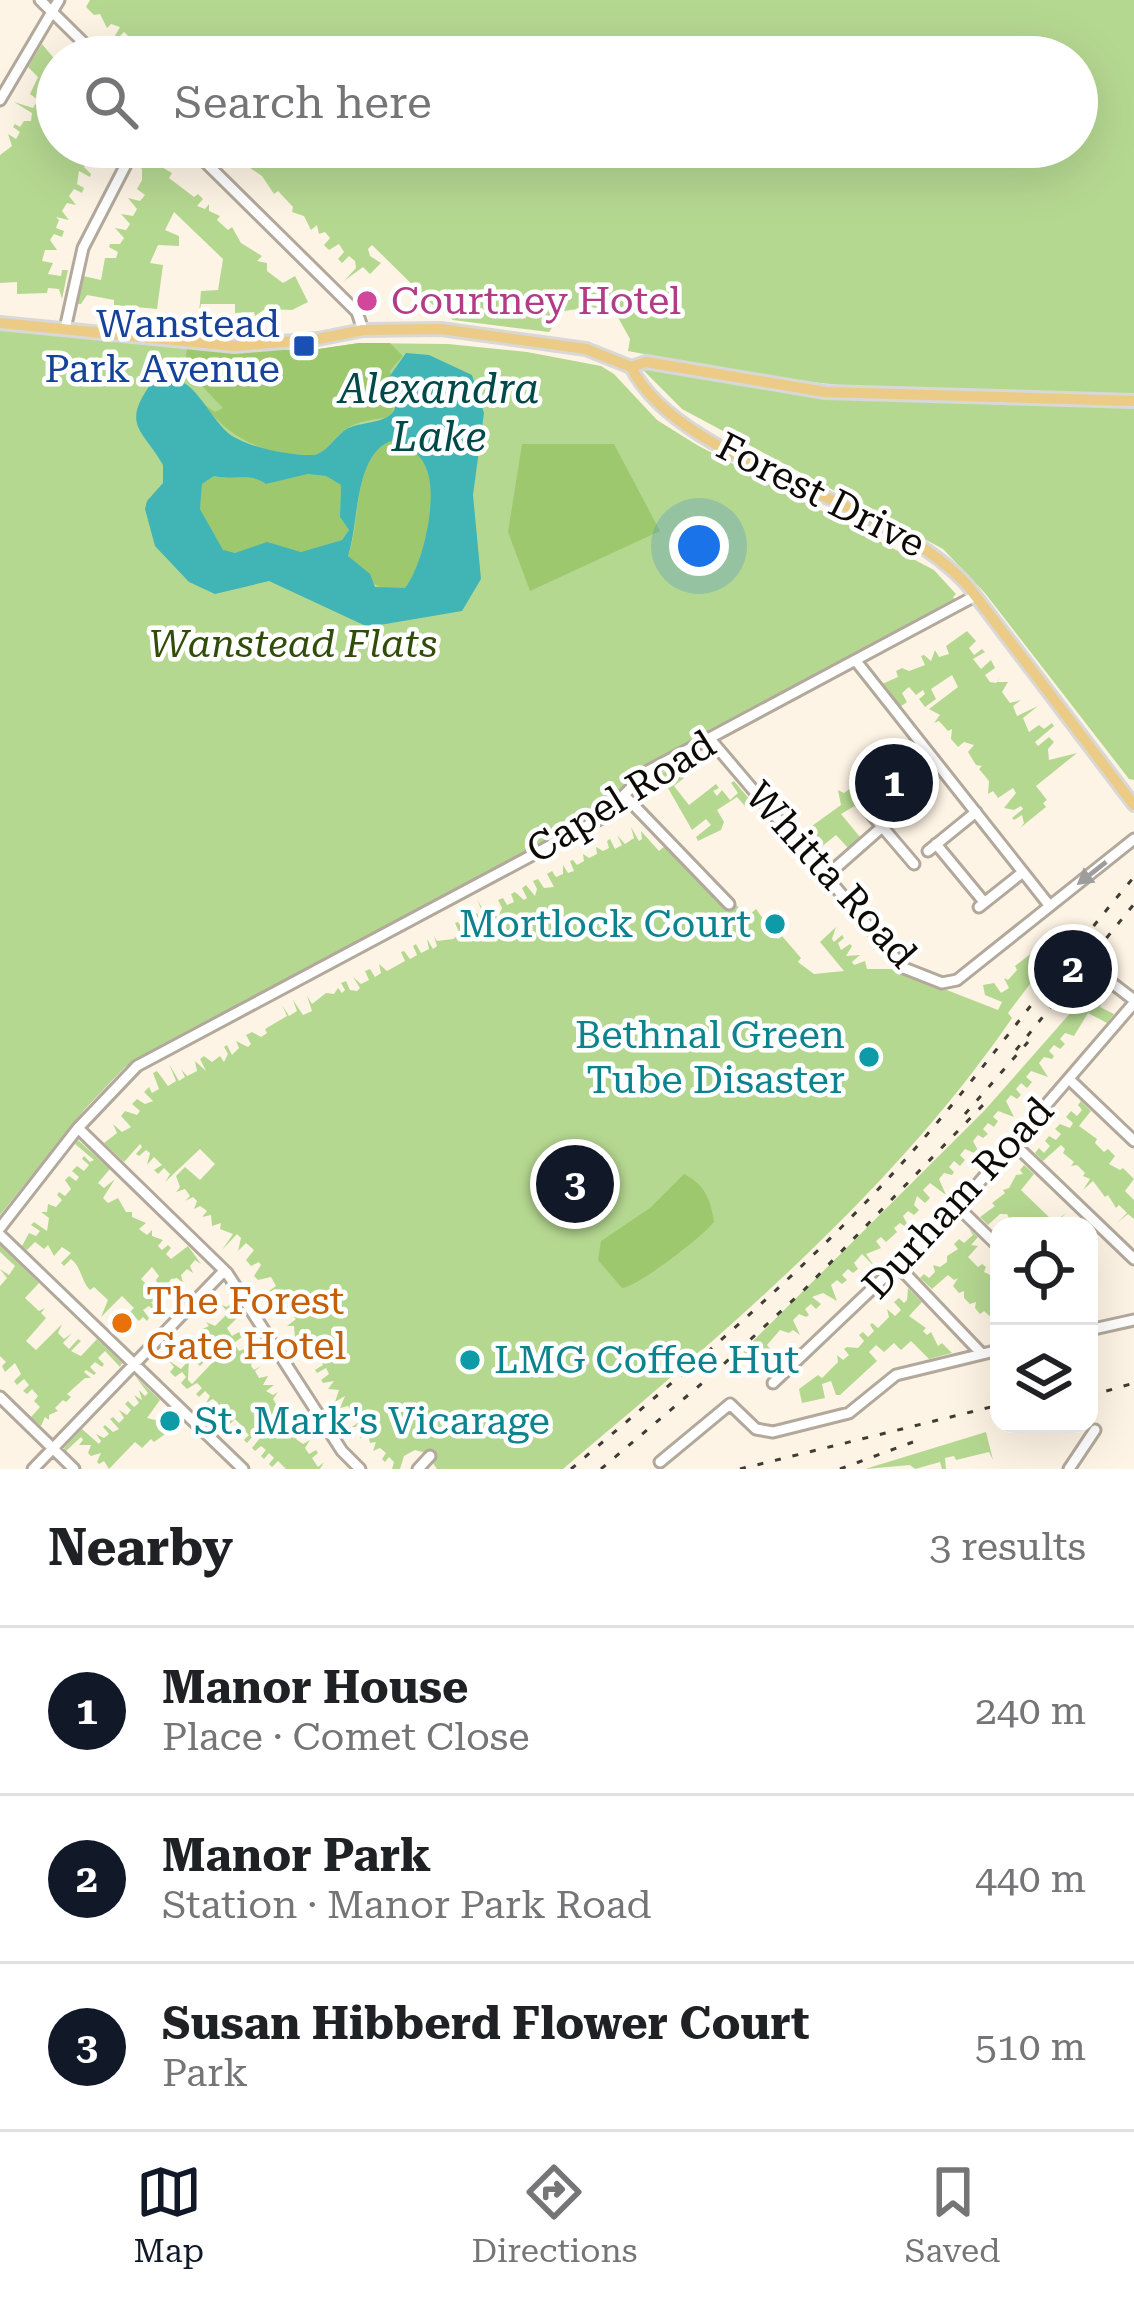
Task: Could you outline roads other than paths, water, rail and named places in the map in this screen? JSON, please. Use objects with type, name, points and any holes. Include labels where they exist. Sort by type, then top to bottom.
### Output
[{"type":"main road","points":[[0,322],[235,346],[363,330],[441,329],[562,345],[631,367],[646,362],[825,392],[1134,401]]},
{"type":"main road","name":"Forest Drive","points":[[631,367],[666,408],[714,442],[921,544],[946,562],[1132,799]]},
{"type":"street","points":[[40,0],[77,36]]},
{"type":"street","points":[[38,36],[59,0]]},
{"type":"street","points":[[0,100],[36,39]]},
{"type":"street","points":[[65,329],[83,248],[124,168]]},
{"type":"street","points":[[211,168],[356,312],[363,330]]},
{"type":"street","name":"Capel Road","points":[[0,1231],[77,1127],[137,1066],[589,825],[649,771],[975,596]]},
{"type":"street","points":[[856,661],[1049,905]]},
{"type":"street","name":"Whitta Road","points":[[710,739],[904,968],[942,983],[956,980],[1134,839]]},
{"type":"street","points":[[624,795],[729,904]]},
{"type":"street","points":[[861,802],[914,865]]},
{"type":"street","points":[[976,812],[932,848],[981,905],[1023,872]]},
{"type":"street","points":[[824,878],[882,827]]},
{"type":"street","points":[[1108,980],[1134,1001]]},
{"type":"street","name":"Durham Road","points":[[772,1383],[958,1207],[1134,1001]]},
{"type":"street","points":[[1069,1079],[1134,1141]]},
{"type":"street","points":[[77,1127],[224,1271],[342,1451],[359,1469]]},
{"type":"street","points":[[1013,1143],[1134,1259]]},
{"type":"street","points":[[958,1207],[990,1237]]},
{"type":"street","points":[[0,1231],[243,1469]]},
{"type":"street","points":[[898,1266],[982,1354]]},
{"type":"street","points":[[33,1469],[224,1271]]},
{"type":"street","points":[[1098,1328],[1134,1320]]},
{"type":"street","points":[[660,1462],[730,1403],[756,1429],[773,1432],[849,1413],[898,1375],[990,1353]]},
{"type":"street","points":[[0,1397],[74,1469]]},
{"type":"street","points":[[1069,1469],[1093,1433]]},
{"type":"street","points":[[418,1469],[430,1456]]},
{"type":"water","name":"Alexandra Lake","points":[[406,353],[429,355],[472,375],[484,413],[473,495],[481,579],[462,611],[368,627],[269,581],[215,594],[189,582],[155,546],[145,509],[163,483],[163,465],[136,418],[153,381],[167,378],[189,386],[223,428],[240,440],[315,455],[345,430],[392,413],[395,396],[389,377]],"holes":[[[400,439],[418,455],[430,480],[427,530],[405,588],[375,587],[370,574],[348,556],[366,469],[385,444]],[[308,474],[326,476],[341,485],[340,517],[349,530],[342,540],[301,552],[267,542],[235,553],[223,550],[200,509],[202,484],[214,476],[253,478],[266,484]]]},
{"type":"railway","points":[[571,1469],[760,1304],[868,1200],[938,1122],[1134,877]]},
{"type":"railway","points":[[1016,1050],[1134,904]]},
{"type":"railway","points":[[965,1114],[1028,1042]]},
{"type":"railway","points":[[601,1469],[805,1289],[983,1105]]},
{"type":"railway","points":[[1098,1393],[1134,1383]]},
{"type":"railway","points":[[740,1469],[990,1407]]},
{"type":"railway","points":[[840,1469],[913,1442]]},
{"type":"place","name":"Courtney Hotel","points":[[367,301]]},
{"type":"place","name":"Wanstead Park Avenue","points":[[304,346]]},
{"type":"place","name":"Manor House","points":[[894,783]]},
{"type":"place","name":"Mortlock Court","points":[[775,924]]},
{"type":"place","name":"Manor Park","points":[[1073,969]]},
{"type":"place","name":"Bethnal Green Tube Disaster","points":[[869,1057]]},
{"type":"place","name":"Susan Hibberd Flower Court","points":[[575,1184]]},
{"type":"place","name":"The Forest Gate Hotel","points":[[122,1323]]},
{"type":"place","name":"LMG Coffee Hut","points":[[470,1360]]},
{"type":"place","name":"St. Mark's Vicarage","points":[[170,1421]]},
{"type":"park label","name":"Wanstead Flats","points":[[293,644]]}]
